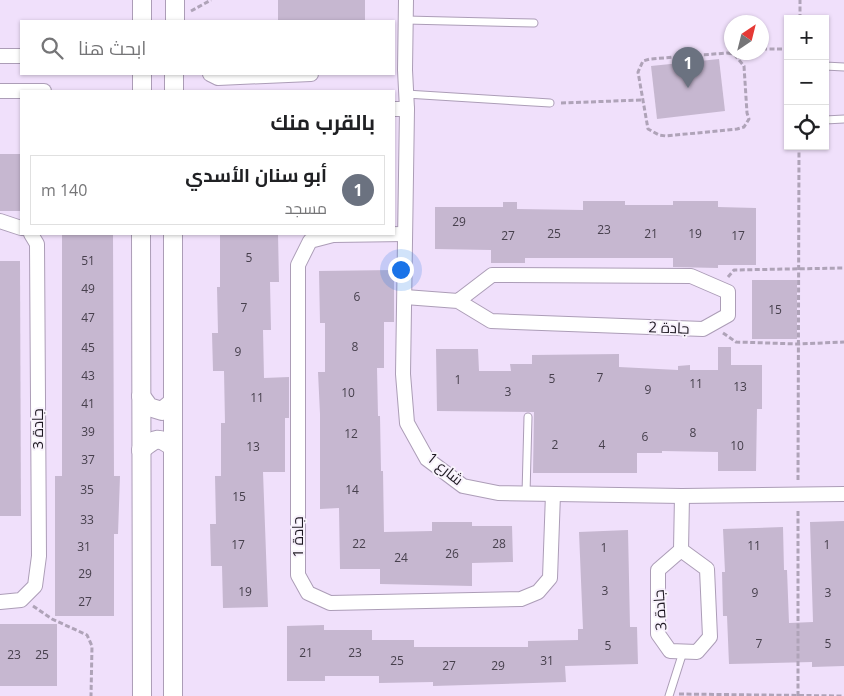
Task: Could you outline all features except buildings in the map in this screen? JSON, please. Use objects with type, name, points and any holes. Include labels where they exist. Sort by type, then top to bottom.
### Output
[{"type":"street","points":[[142,0],[142,20]]},
{"type":"street","points":[[175,0],[175,20]]},
{"type":"street","name":"شارع 1","points":[[406,0],[406,20],[399,70],[406,94],[400,109],[405,234],[403,374],[407,423],[427,459],[463,486],[498,492],[682,496],[844,494]]},
{"type":"street","points":[[0,56],[20,56]]},
{"type":"street","points":[[142,75],[142,90]]},
{"type":"street","points":[[174,75],[174,90]]},
{"type":"street","points":[[212,75],[218,78],[287,75]]},
{"type":"street","points":[[0,91],[20,91]]},
{"type":"street","points":[[0,221],[20,228]]},
{"type":"street","name":"جادة 1","points":[[395,234],[405,234]]},
{"type":"street","name":"جادة 3","points":[[21,600],[35,586],[39,556],[37,244],[32,235]]},
{"type":"street","points":[[141,235],[142,696]]},
{"type":"street","points":[[173,235],[173,696]]},
{"type":"street","name":"جادة 1","points":[[333,235],[310,242],[298,265],[298,575],[308,593],[330,604],[521,599],[538,592],[550,578],[553,494]]},
{"type":"street","points":[[458,301],[492,275],[691,276],[720,288]]},
{"type":"street","name":"جادة 2","points":[[405,297],[458,301],[491,321],[703,329],[728,315],[728,292],[720,288]]},
{"type":"street","points":[[141,396],[149,407],[162,411],[173,402]]},
{"type":"street","points":[[141,450],[154,439],[162,440],[173,447]]},
{"type":"street","points":[[682,496],[681,550],[707,569],[710,637],[697,652],[683,652]]},
{"type":"street","name":"جادة 3","points":[[681,550],[658,570],[658,634],[670,651],[683,652]]},
{"type":"street","points":[[0,602],[21,600]]},
{"type":"lane","points":[[406,20],[534,23]]},
{"type":"lane","points":[[829,66],[844,67]]},
{"type":"lane","points":[[406,94],[550,103]]},
{"type":"lane","points":[[829,120],[844,120]]},
{"type":"lane","points":[[526,494],[528,417]]},
{"type":"lane","points":[[669,695],[683,652]]},
{"type":"path","points":[[800,0],[800,15]]},
{"type":"path","points":[[769,49],[784,49]]},
{"type":"path","points":[[724,53],[643,61],[638,72],[648,128],[659,135],[744,127],[749,119],[744,66],[740,60]]},
{"type":"path","points":[[550,103],[642,100]]},
{"type":"path","points":[[798,696],[799,150]]},
{"type":"path","points":[[720,288],[734,270],[844,268]]},
{"type":"path","points":[[710,324],[736,342],[799,344],[844,342]]},
{"type":"path","points":[[21,600],[52,619],[87,635],[92,646],[91,696]]},
{"type":"path","points":[[669,695],[844,696]]},
{"type":"place","name":"أبو سنان الأسدي","points":[[688,88]]}]
